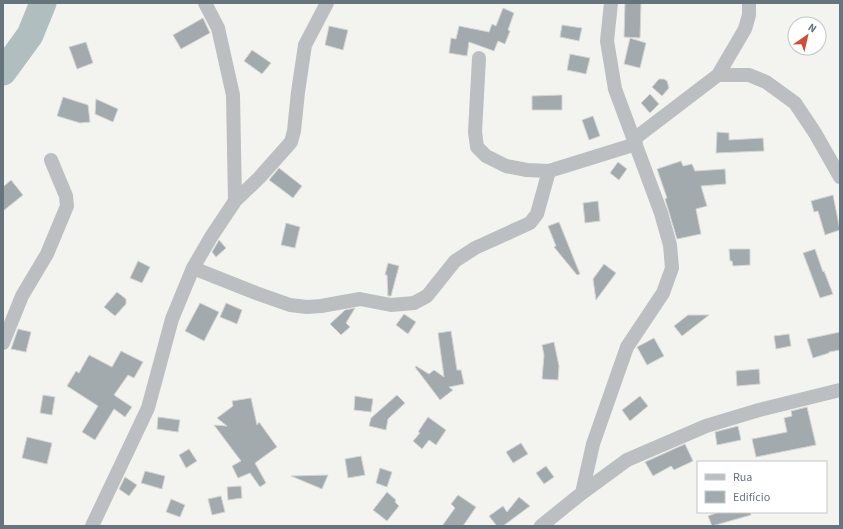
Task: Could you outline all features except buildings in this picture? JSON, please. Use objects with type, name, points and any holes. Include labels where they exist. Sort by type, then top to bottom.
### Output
[{"type":"street","points":[[205,3],[218,28],[233,95],[235,201]]},
{"type":"street","points":[[92,526],[148,408],[172,319],[193,268],[211,237],[235,201],[259,178],[291,142],[294,131],[305,45],[327,3]]},
{"type":"street","points":[[582,493],[593,444],[627,347],[664,293],[672,268],[670,245],[662,213],[615,89],[608,41],[611,3]]},
{"type":"street","points":[[478,58],[474,132],[477,147],[486,156],[506,166],[527,170],[549,170],[635,142],[718,75],[745,29],[749,14],[749,3]]},
{"type":"street","points":[[718,75],[749,75],[766,82],[795,103],[815,133],[840,177]]},
{"type":"street","points":[[3,343],[22,296],[47,254],[67,206],[66,196],[51,160]]},
{"type":"street","points":[[193,268],[256,294],[290,305],[307,307],[321,306],[360,299],[391,305],[414,303],[427,296],[455,260],[475,248],[530,223],[537,214],[549,170]]},
{"type":"street","points":[[541,526],[582,493],[627,460],[706,426],[760,410],[840,390]]},
{"type":"waterway","points":[[3,72],[30,35],[43,3]]}]
